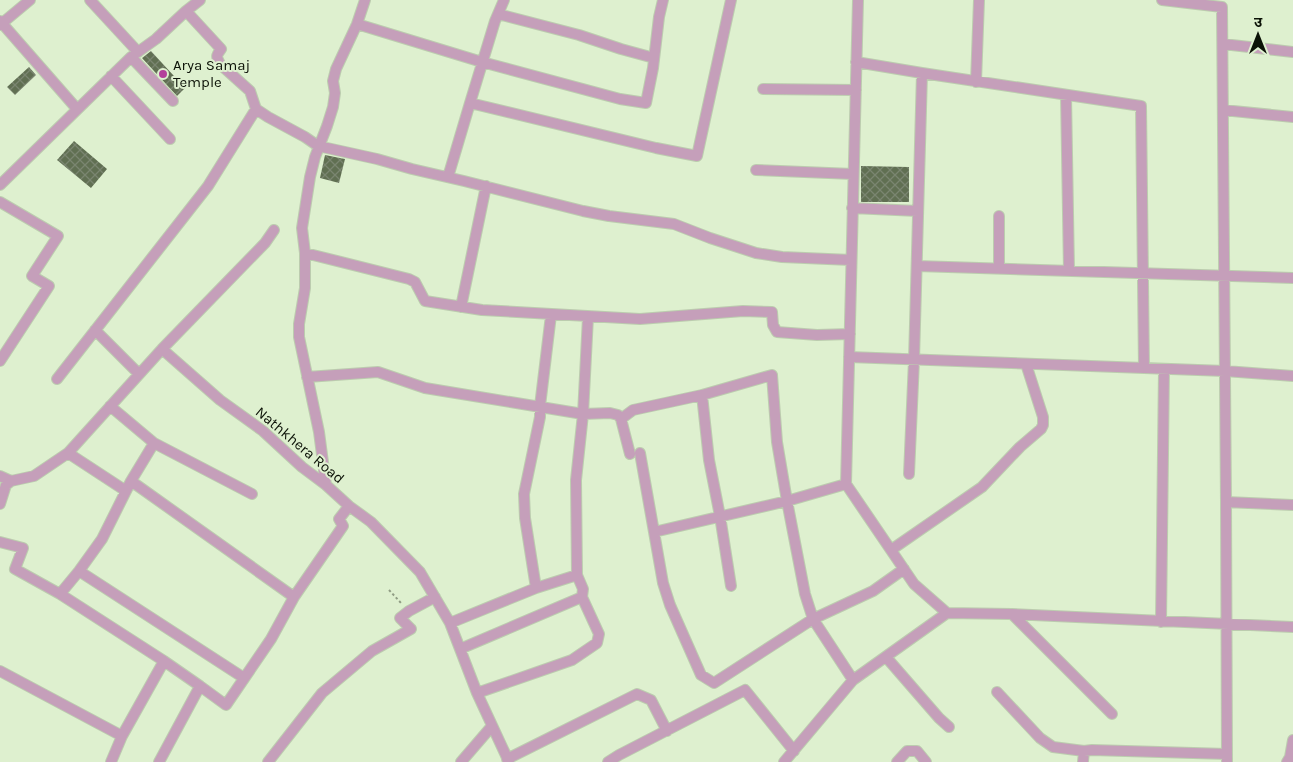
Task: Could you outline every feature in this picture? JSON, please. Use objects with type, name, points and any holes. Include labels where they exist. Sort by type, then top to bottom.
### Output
[{"type":"street","points":[[30,0],[1,23],[77,109]]},
{"type":"street","points":[[90,0],[173,100]]},
{"type":"street","points":[[0,185],[134,54],[156,40],[200,0]]},
{"type":"street","points":[[326,486],[319,432],[299,338],[305,253],[302,228],[310,177],[318,146],[333,107],[335,93],[332,81],[357,24],[365,0]]},
{"type":"street","points":[[448,177],[482,62],[504,0]]},
{"type":"street","points":[[357,24],[482,62],[620,99],[646,103],[654,58],[658,17],[663,0]]},
{"type":"street","points":[[470,103],[656,148],[697,156],[731,0]]},
{"type":"street","points":[[858,0],[846,484],[914,584],[947,613]]},
{"type":"street","points":[[976,82],[979,0]]},
{"type":"street","points":[[997,692],[1040,738],[1053,747],[1084,757],[1092,750],[1227,758],[1222,7],[1162,0]]},
{"type":"street","points":[[186,11],[221,48],[216,55],[220,64],[250,91],[256,109],[268,118],[305,137],[318,146],[377,158],[412,169],[583,211],[674,224],[756,253],[782,257],[851,260]]},
{"type":"street","points":[[498,14],[579,35],[654,58]]},
{"type":"street","points":[[1223,44],[1293,52]]},
{"type":"street","points":[[856,62],[922,74],[1142,106],[1144,368]]},
{"type":"street","points":[[908,474],[914,360],[922,74]]},
{"type":"street","points":[[111,76],[170,139]]},
{"type":"street","points":[[762,89],[856,90]]},
{"type":"street","points":[[1066,95],[1069,271]]},
{"type":"street","points":[[57,379],[208,186],[256,109]]},
{"type":"street","points":[[1223,110],[1293,117]]},
{"type":"street","points":[[756,170],[853,174]]},
{"type":"street","points":[[460,306],[486,186]]},
{"type":"street","points":[[0,202],[58,236],[32,276],[49,286],[0,361]]},
{"type":"street","points":[[852,208],[918,211]]},
{"type":"street","points":[[999,216],[999,268]]},
{"type":"street","points":[[0,504],[6,485],[11,481],[34,476],[68,453],[162,349],[265,243],[274,230]]},
{"type":"street","points":[[305,253],[415,282],[425,302],[482,310],[640,320],[743,311],[772,312],[773,325],[777,332],[817,335],[850,334]]},
{"type":"street","points":[[916,266],[1293,278]]},
{"type":"street","points":[[536,588],[525,518],[524,494],[540,417],[551,315]]},
{"type":"street","points":[[477,693],[572,660],[597,643],[599,634],[582,597],[583,589],[577,575],[576,480],[583,414],[588,317]]},
{"type":"street","points":[[95,330],[139,374]]},
{"type":"street","name":"Nathkhera Road","points":[[162,349],[220,400],[263,431],[302,467],[371,522],[420,572],[450,623],[477,693],[508,760]]},
{"type":"street","points":[[850,357],[1225,371],[1293,376]]},
{"type":"street","points":[[891,550],[982,487],[1020,447],[1041,429],[1043,417],[1026,364]]},
{"type":"street","points":[[1161,622],[1164,369]]},
{"type":"street","points":[[307,377],[378,372],[424,388],[583,414],[610,413],[618,415],[635,454],[654,532],[663,583],[670,605],[701,674],[714,683],[814,619],[873,591],[904,569]]},
{"type":"street","points":[[621,419],[633,410],[702,395],[772,375],[777,442],[805,594],[814,619],[853,680]]},
{"type":"street","points":[[702,395],[709,460],[731,586]]},
{"type":"street","points":[[110,406],[154,443],[252,494]]},
{"type":"street","points":[[60,594],[102,539],[131,481],[154,443]]},
{"type":"street","points":[[68,453],[126,491]]},
{"type":"street","points":[[0,476],[11,481]]},
{"type":"street","points":[[131,481],[294,597]]},
{"type":"street","points":[[654,532],[787,501],[846,484]]},
{"type":"street","points":[[1226,502],[1293,505]]},
{"type":"street","points":[[0,542],[23,548],[15,569],[60,594],[164,661],[226,705],[271,639],[294,597],[343,526],[339,519],[349,506]]},
{"type":"street","points":[[79,571],[244,678]]},
{"type":"street","points":[[450,623],[536,588],[577,575]]},
{"type":"street","points":[[268,762],[322,693],[372,651],[411,629],[400,618],[435,597]]},
{"type":"street","points":[[460,649],[582,597]]},
{"type":"street","points":[[784,762],[853,680],[947,613],[1012,614],[1293,627]]},
{"type":"street","points":[[1012,614],[1112,714]]},
{"type":"street","points":[[886,657],[949,727]]},
{"type":"street","points":[[111,762],[122,736],[164,661]]},
{"type":"street","points":[[0,671],[122,736]]},
{"type":"street","points":[[160,762],[200,686]]},
{"type":"street","points":[[608,762],[745,690],[794,751]]},
{"type":"street","points":[[508,760],[637,694],[650,700],[666,731]]},
{"type":"street","points":[[461,762],[492,726]]},
{"type":"street","points":[[1286,762],[1290,757],[1293,740]]},
{"type":"street","points":[[897,762],[907,751],[917,751],[926,762]]},
{"type":"path","points":[[389,590],[409,611]]},
{"type":"building","name":"Arya Samaj Temple","points":[[151,51],[185,88],[177,96],[142,58]]},
{"type":"building","points":[[29,67],[36,75],[15,95],[7,87]]},
{"type":"building","points":[[74,141],[107,169],[91,188],[57,160]]},
{"type":"building","points":[[325,155],[345,159],[339,183],[320,178]]},
{"type":"building","points":[[861,166],[909,167],[909,202],[861,202]]},
{"type":"place","name":"Arya Samaj Temple","points":[[163,74]]}]
